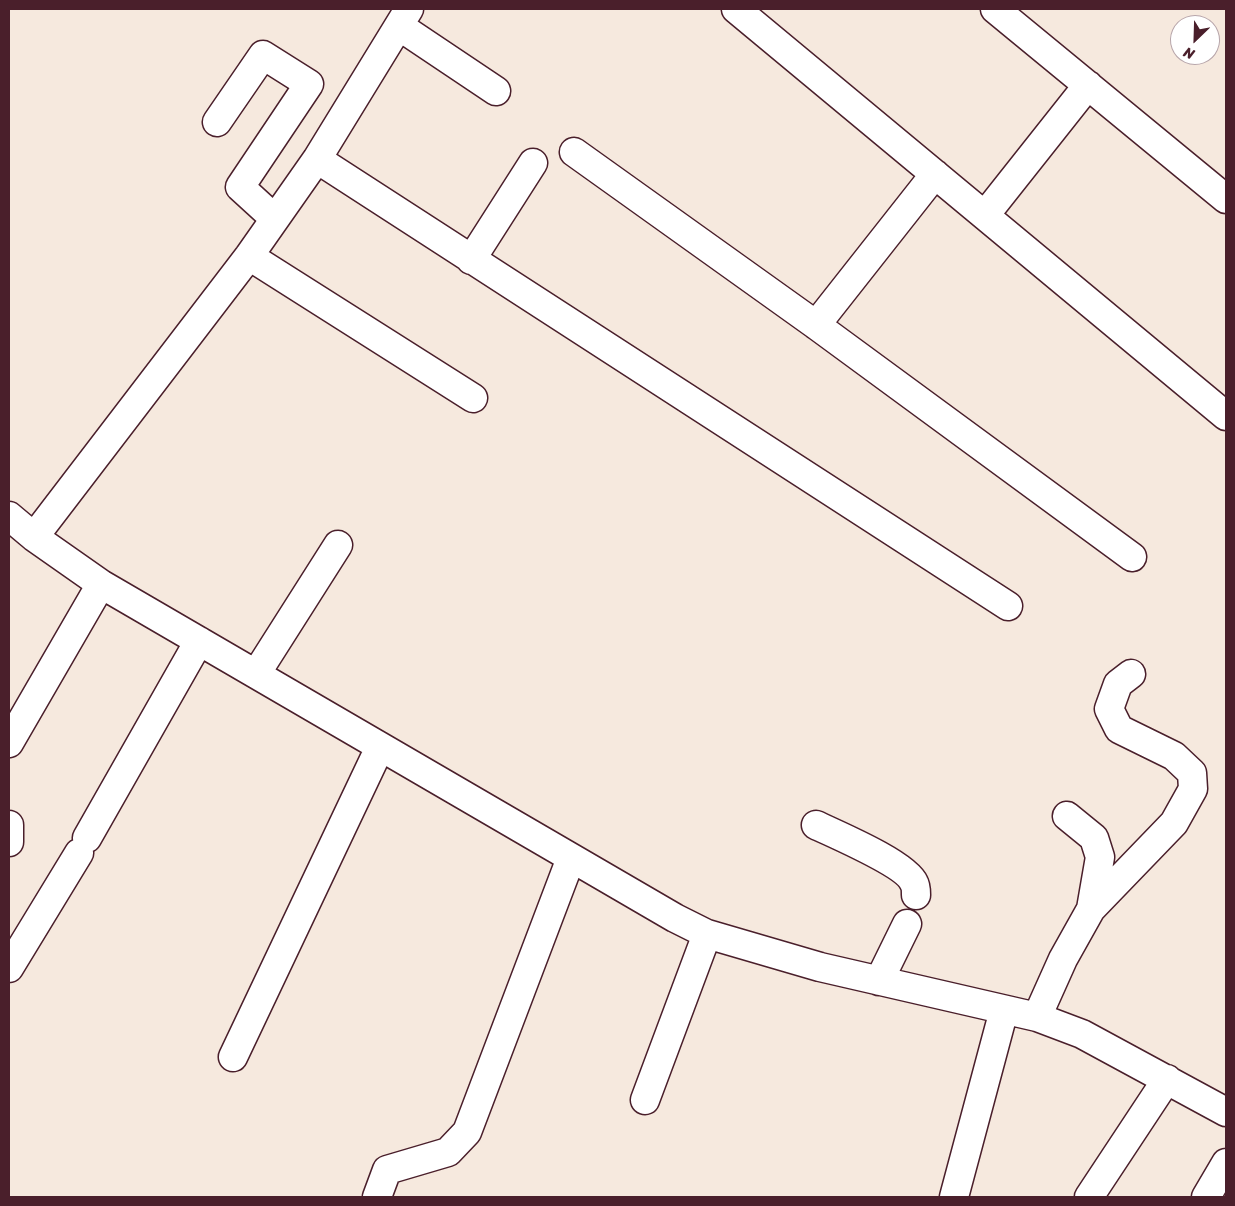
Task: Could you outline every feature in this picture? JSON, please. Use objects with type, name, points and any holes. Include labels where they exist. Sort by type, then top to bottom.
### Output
[{"type":"street","points":[[736,9],[1226,416]]},
{"type":"street","points":[[995,9],[1226,199]]},
{"type":"street","points":[[34,537],[249,256],[316,160],[404,17],[496,91]]},
{"type":"street","points":[[217,122],[263,55],[309,84],[240,187],[275,219]]},
{"type":"street","points":[[984,215],[1088,85]]},
{"type":"street","points":[[574,152],[816,325],[1132,557]]},
{"type":"street","points":[[316,160],[1008,606]]},
{"type":"street","points":[[471,260],[533,163]]},
{"type":"street","points":[[816,325],[935,174]]},
{"type":"street","points":[[249,256],[473,398]]},
{"type":"street","points":[[9,516],[34,537],[101,584],[674,918],[707,934],[820,967],[1037,1017],[1082,1034],[1226,1112]]},
{"type":"street","points":[[256,674],[338,545]]},
{"type":"street","points":[[9,743],[101,584]]},
{"type":"street","points":[[9,968],[83,846],[199,641]]},
{"type":"street","points":[[1037,1017],[1063,959],[1091,909],[1174,823],[1193,789],[1192,773],[1174,756],[1119,730],[1109,709],[1118,684],[1131,674]]},
{"type":"street","points":[[233,1057],[380,747]]},
{"type":"street","points":[[1067,816],[1094,838],[1100,856],[1091,909]]},
{"type":"street","points":[[816,825],[889,862],[904,872],[914,882],[916,895]]},
{"type":"street","points":[[9,826],[9,842]]},
{"type":"street","points":[[377,1197],[387,1170],[448,1152],[467,1132],[571,858]]},
{"type":"street","points":[[878,981],[907,924]]},
{"type":"street","points":[[645,1100],[707,934]]},
{"type":"street","points":[[954,1197],[1004,1010]]},
{"type":"street","points":[[1089,1197],[1167,1079]]},
{"type":"street","points":[[1206,1197],[1226,1163]]}]
